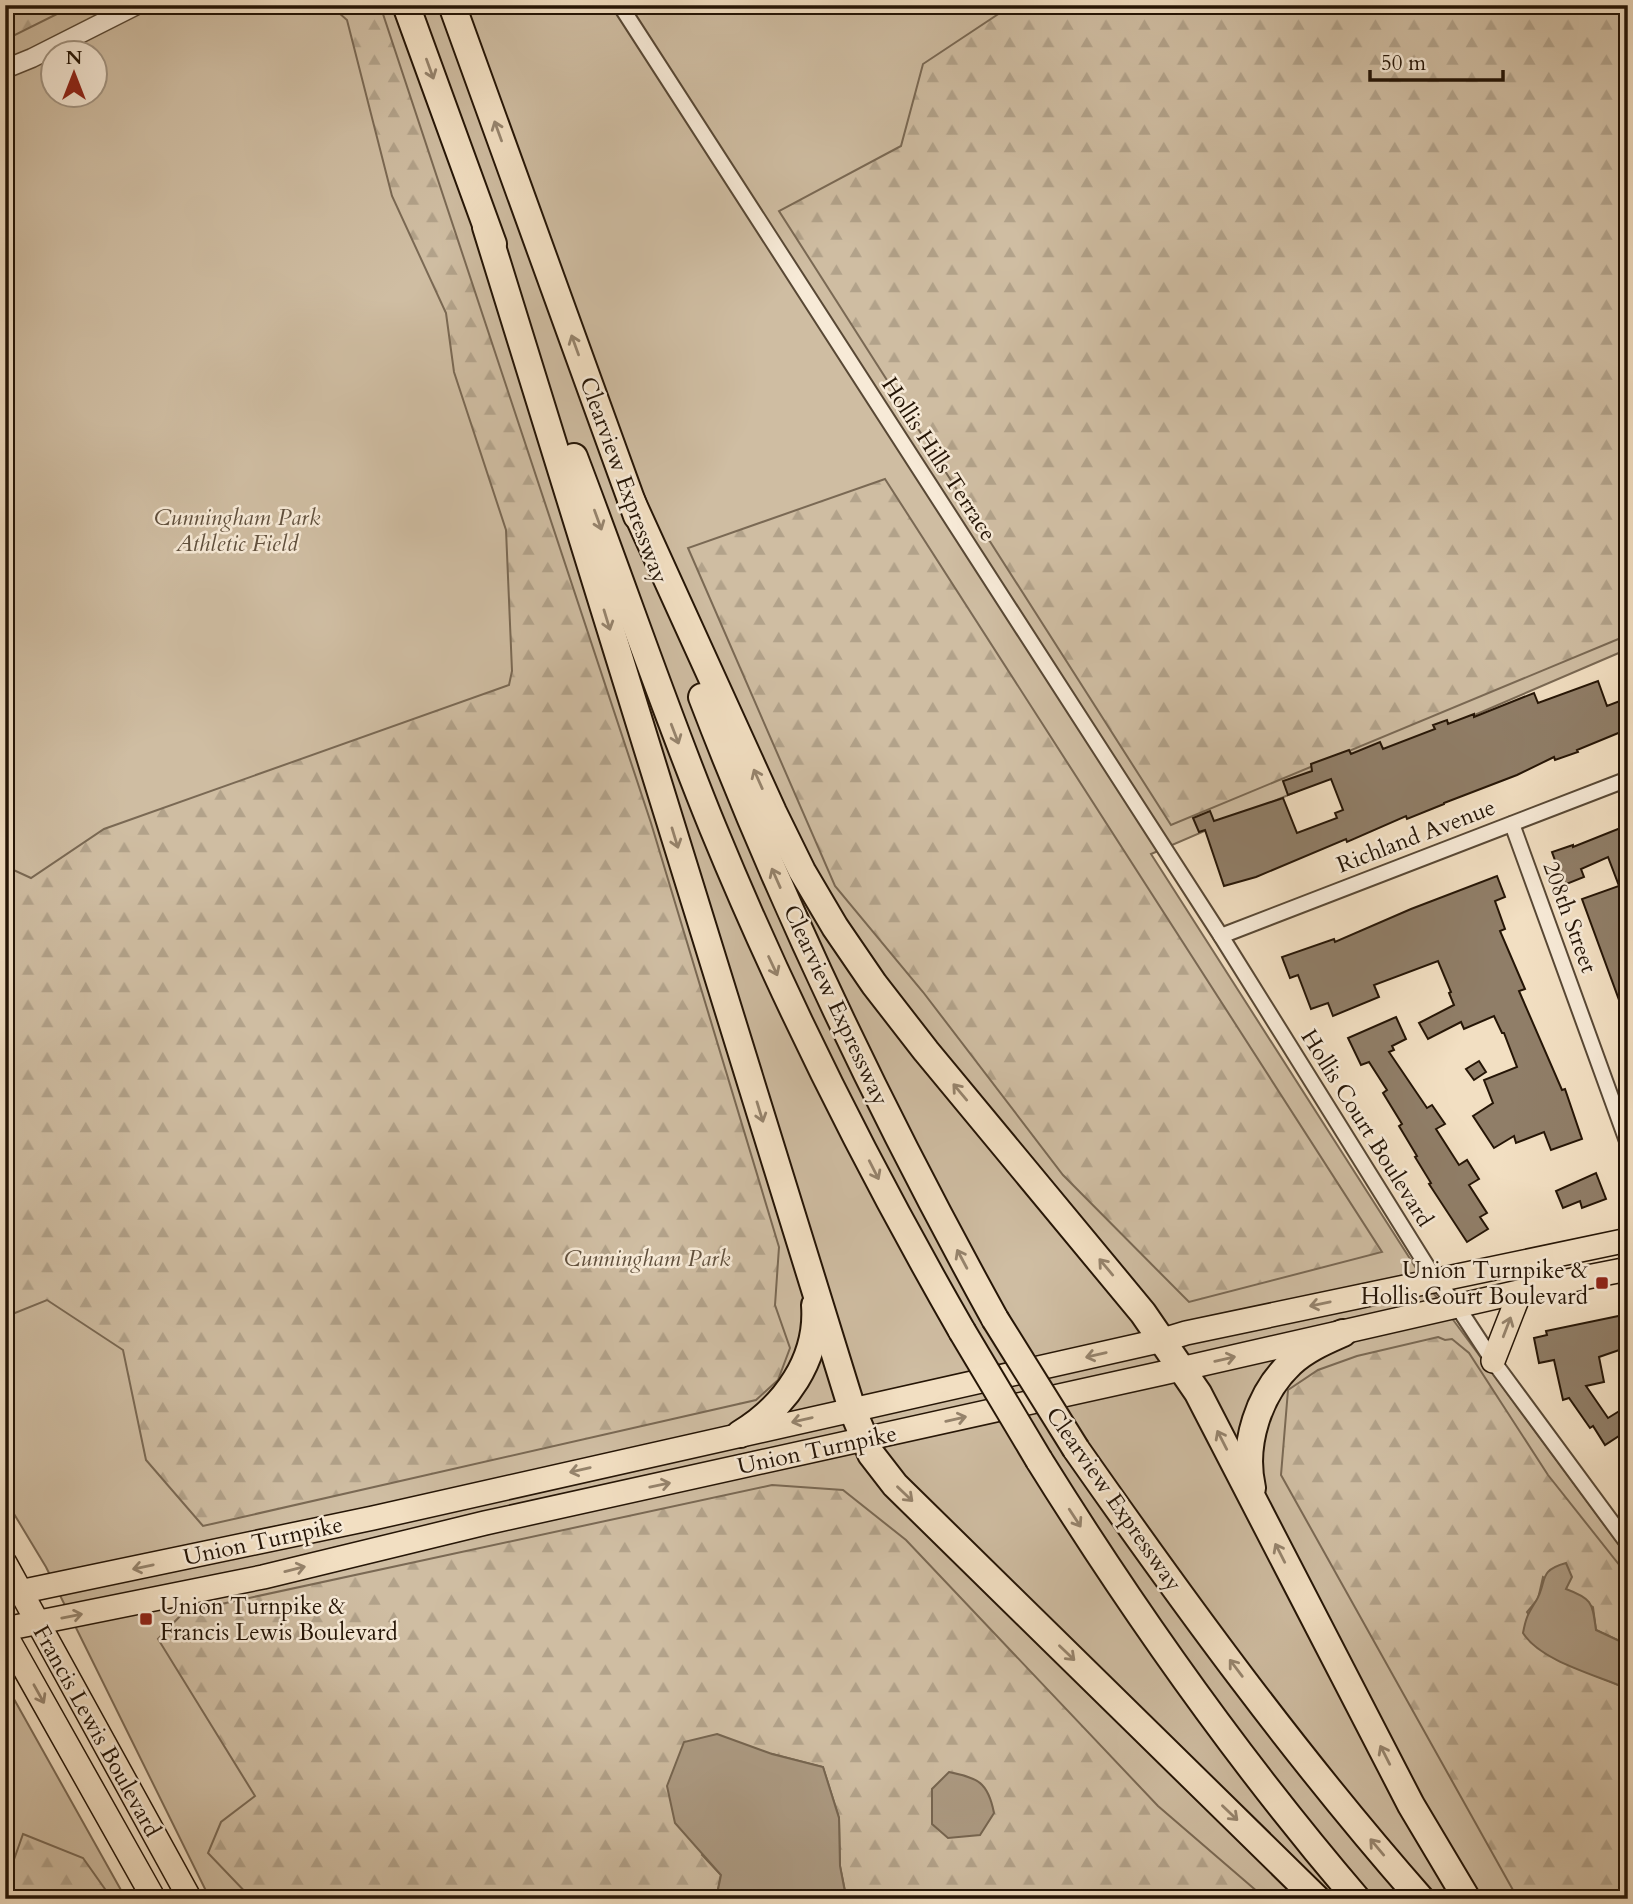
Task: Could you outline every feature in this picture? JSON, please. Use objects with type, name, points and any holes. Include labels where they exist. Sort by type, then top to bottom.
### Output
[{"type":"highway","name":"Clearview Expressway","points":[[407,5],[486,227],[596,514],[667,713],[739,890],[850,1124],[962,1331],[1039,1460],[1108,1568],[1181,1675],[1258,1777],[1357,1899]]},
{"type":"highway","name":"Clearview Expressway","points":[[452,5],[716,732],[775,874],[884,1107],[941,1220],[995,1319],[1076,1449],[1258,1697],[1421,1899]]},
{"type":"highway","points":[[486,227],[852,1409],[865,1440],[878,1465],[895,1485],[1317,1899]]},
{"type":"highway","points":[[631,500],[773,813],[829,918],[898,1015],[1143,1313],[1198,1393],[1411,1805],[1467,1899]]},
{"type":"highway","points":[[740,1434],[761,1420],[781,1401],[805,1363],[815,1326],[810,1272]]},
{"type":"highway","points":[[1264,1522],[1255,1498],[1249,1467],[1257,1418],[1272,1386],[1292,1362],[1321,1343],[1343,1333]]},
{"type":"main road","name":"Union Turnpike","points":[[13,1594],[373,1518],[1186,1333],[1628,1240]]},
{"type":"main road","name":"Union Turnpike","points":[[5,1629],[262,1577],[485,1523],[1628,1269]]},
{"type":"main road","points":[[1493,1361],[1520,1292]]},
{"type":"main road","name":"Francis Lewis Boulevard","points":[[5,1563],[13,1594],[37,1623],[190,1899]]},
{"type":"main road","name":"Francis Lewis Boulevard","points":[[5,1634],[153,1899]]},
{"type":"street","points":[[5,69],[137,5]]},
{"type":"street","name":"Hollis Hills Terrace","points":[[620,5],[1221,936]]},
{"type":"street","name":"Richland Avenue","points":[[1221,936],[1628,779]]},
{"type":"street","name":"208th Street","points":[[1512,824],[1628,1144]]},
{"type":"street","name":"Hollis Court Boulevard","points":[[1221,936],[1435,1279],[1628,1544]]},
{"type":"green space","name":"Cunningham Park","points":[[5,5],[1628,5],[1628,649],[1151,854],[1423,1279],[1628,1557],[1628,1899],[210,1899],[46,1567],[5,1499]]},
{"type":"green space","points":[[5,5],[75,5],[5,40]]},
{"type":"green space","points":[[330,5],[380,5],[651,823],[779,1247],[775,1305],[790,1348],[778,1380],[756,1400],[203,1526],[146,1460],[123,1350],[47,1300],[5,1317],[5,866],[31,878],[104,829],[509,685],[512,671],[506,530],[454,372],[446,313],[392,196],[347,20]]},
{"type":"green space","points":[[1012,5],[1628,5],[1628,635],[1171,825],[779,211],[901,146],[923,64]]},
{"type":"green space","points":[[885,479],[1382,1252],[1189,1302],[1063,1175],[923,992],[835,886],[688,548]]},
{"type":"green space","points":[[1438,1337],[1452,1339],[1469,1353],[1548,1475],[1628,1576],[1628,1645],[1596,1630],[1593,1607],[1543,1577],[1538,1599],[1527,1612],[1560,1661],[1628,1687],[1628,1899],[1518,1899],[1281,1475],[1288,1390],[1318,1370],[1357,1356]]},
{"type":"green space","points":[[772,1485],[843,1490],[906,1540],[1158,1806],[1266,1899],[829,1899],[845,1891],[840,1866],[839,1818],[823,1767],[772,1754],[702,1855],[721,1875],[716,1899],[252,1899],[208,1853],[221,1822],[255,1796],[158,1639],[184,1612]]},
{"type":"green space","points":[[5,1683],[126,1899],[5,1899]]},
{"type":"green space","points":[[23,1834],[83,1858],[112,1899],[5,1899],[5,1874],[11,1868]]},
{"type":"shaded area","points":[[1566,1563],[1572,1577],[1566,1589],[1590,1603],[1596,1630],[1628,1645],[1628,1687],[1554,1658],[1531,1643],[1523,1633],[1547,1573]]},
{"type":"shaded area","points":[[717,1734],[772,1754],[823,1767],[839,1818],[840,1866],[845,1892],[829,1899],[716,1899],[721,1875],[675,1823],[667,1786],[684,1742]]},
{"type":"shaded area","points":[[949,1772],[974,1779],[989,1794],[994,1813],[980,1835],[948,1838],[932,1824],[932,1789]]},
{"type":"building","points":[[1598,681],[1607,706],[1625,699],[1628,706],[1628,729],[1577,750],[1578,752],[1555,760],[1554,757],[1517,775],[1407,819],[1406,816],[1347,842],[1346,839],[1256,877],[1224,886],[1205,830],[1199,832],[1193,818],[1210,811],[1214,821],[1283,798],[1297,833],[1337,818],[1335,813],[1343,810],[1331,779],[1288,795],[1283,781],[1312,771],[1311,764],[1349,750],[1351,754],[1380,742],[1383,749],[1435,729],[1433,725],[1447,720],[1448,724],[1474,714],[1474,717],[1534,693],[1538,703]]},
{"type":"building","points":[[1628,825],[1628,923],[1623,925],[1628,938],[1626,1019],[1582,899],[1619,886],[1608,857],[1581,869],[1584,877],[1564,885],[1552,852],[1573,847]]},
{"type":"building","points":[[1497,876],[1505,897],[1495,901],[1505,929],[1500,931],[1525,989],[1519,991],[1562,1090],[1565,1089],[1582,1139],[1551,1150],[1544,1132],[1516,1143],[1514,1136],[1494,1148],[1473,1116],[1493,1103],[1484,1080],[1517,1067],[1504,1033],[1494,1016],[1464,1029],[1461,1022],[1428,1039],[1419,1023],[1454,1005],[1438,961],[1374,985],[1379,997],[1333,1016],[1328,1003],[1311,1009],[1298,975],[1290,978],[1282,957],[1334,939],[1335,942]]},
{"type":"building","points":[[1396,1017],[1406,1039],[1392,1046],[1394,1050],[1389,1052],[1427,1108],[1432,1105],[1445,1124],[1436,1129],[1459,1165],[1467,1160],[1479,1179],[1469,1185],[1487,1213],[1480,1217],[1488,1229],[1467,1242],[1429,1184],[1431,1183],[1399,1126],[1402,1124],[1383,1093],[1387,1090],[1369,1062],[1361,1065],[1348,1038]]},
{"type":"building","points":[[1479,1061],[1486,1072],[1474,1080],[1466,1069]]},
{"type":"building","points":[[1596,1173],[1606,1199],[1582,1208],[1580,1201],[1563,1208],[1556,1191]]},
{"type":"building","points":[[1628,1314],[1628,1347],[1599,1357],[1604,1382],[1586,1386],[1608,1418],[1621,1410],[1628,1419],[1628,1430],[1605,1445],[1569,1398],[1563,1400],[1554,1360],[1539,1363],[1534,1338],[1547,1335],[1546,1331]]},
{"type":"place","name":"Union Turnpike & Hollis Court Boulevard","points":[[1602,1283]]},
{"type":"place","name":"Union Turnpike & Francis Lewis Boulevard","points":[[146,1619]]},
{"type":"park label","name":"Cunningham Park Athletic Field","points":[[237,530]]}]
